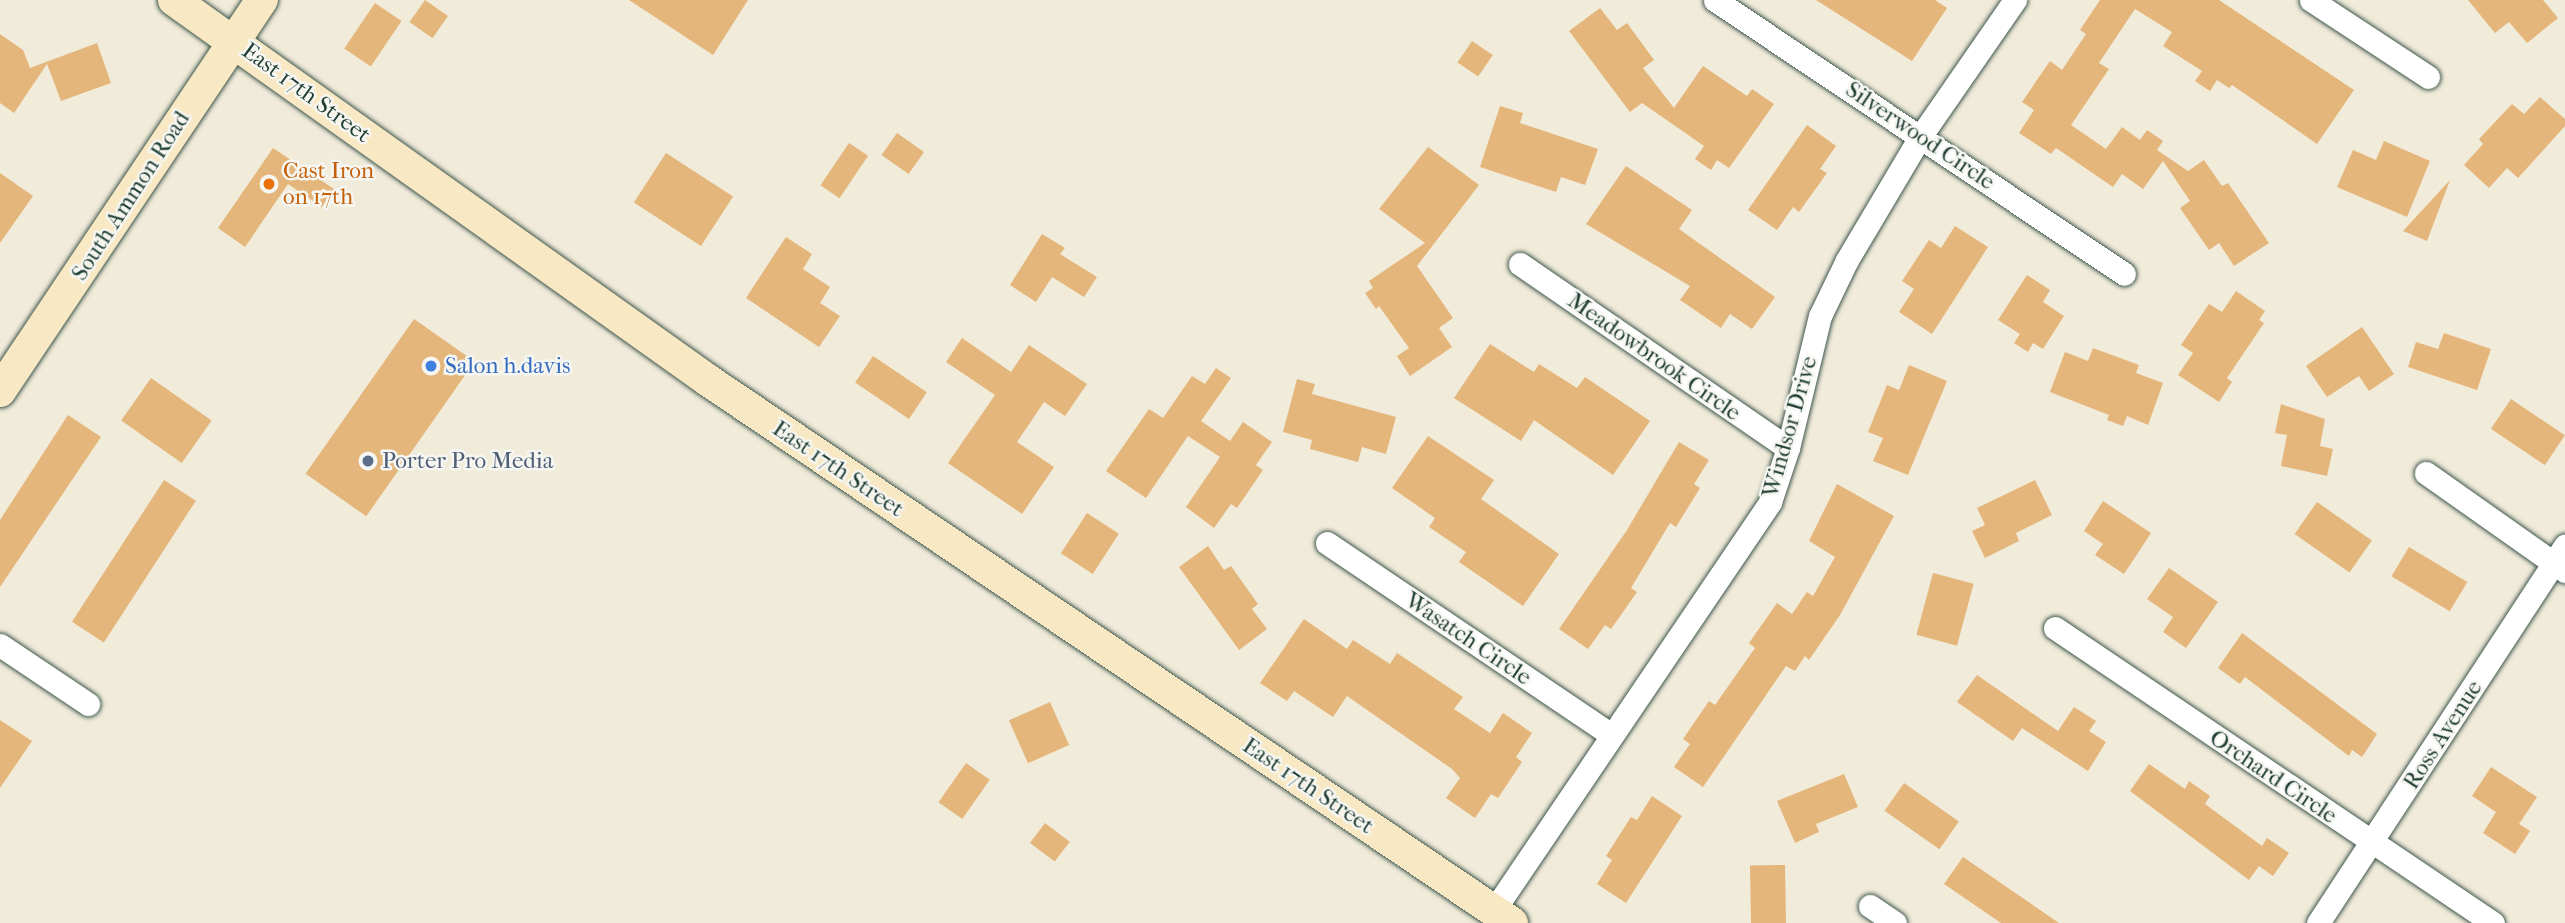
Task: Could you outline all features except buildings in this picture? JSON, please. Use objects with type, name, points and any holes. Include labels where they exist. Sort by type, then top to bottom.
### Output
[{"type":"main road","name":"East 17th Street","points":[[174,0],[720,389],[1503,916]]},
{"type":"main road","name":"South Ammon Road","points":[[0,391],[262,0]]},
{"type":"street","name":"Silverwood Circle","points":[[1715,0],[2124,274]]},
{"type":"street","name":"Windsor Drive","points":[[1503,916],[1610,734],[1770,502],[1788,447],[1820,316],[1847,260],[1920,137],[2015,0]]},
{"type":"street","points":[[2311,0],[2428,77]]},
{"type":"street","name":"Meadowbrook Circle","points":[[1520,264],[1788,447]]},
{"type":"street","points":[[2426,473],[2561,560]]},
{"type":"street","name":"Wasatch Circle","points":[[1327,544],[1610,734]]},
{"type":"street","name":"Ross Avenue","points":[[2318,923],[2561,560]]},
{"type":"street","name":"Orchard Circle","points":[[2055,628],[2493,923]]},
{"type":"street","points":[[0,645],[88,704]]},
{"type":"street","points":[[1870,906],[1895,923]]},
{"type":"place","name":"Cast Iron on 17th","points":[[269,184]]},
{"type":"place","name":"Salon h.davis","points":[[431,366]]},
{"type":"place","name":"Porter Pro Media","points":[[368,461]]}]
